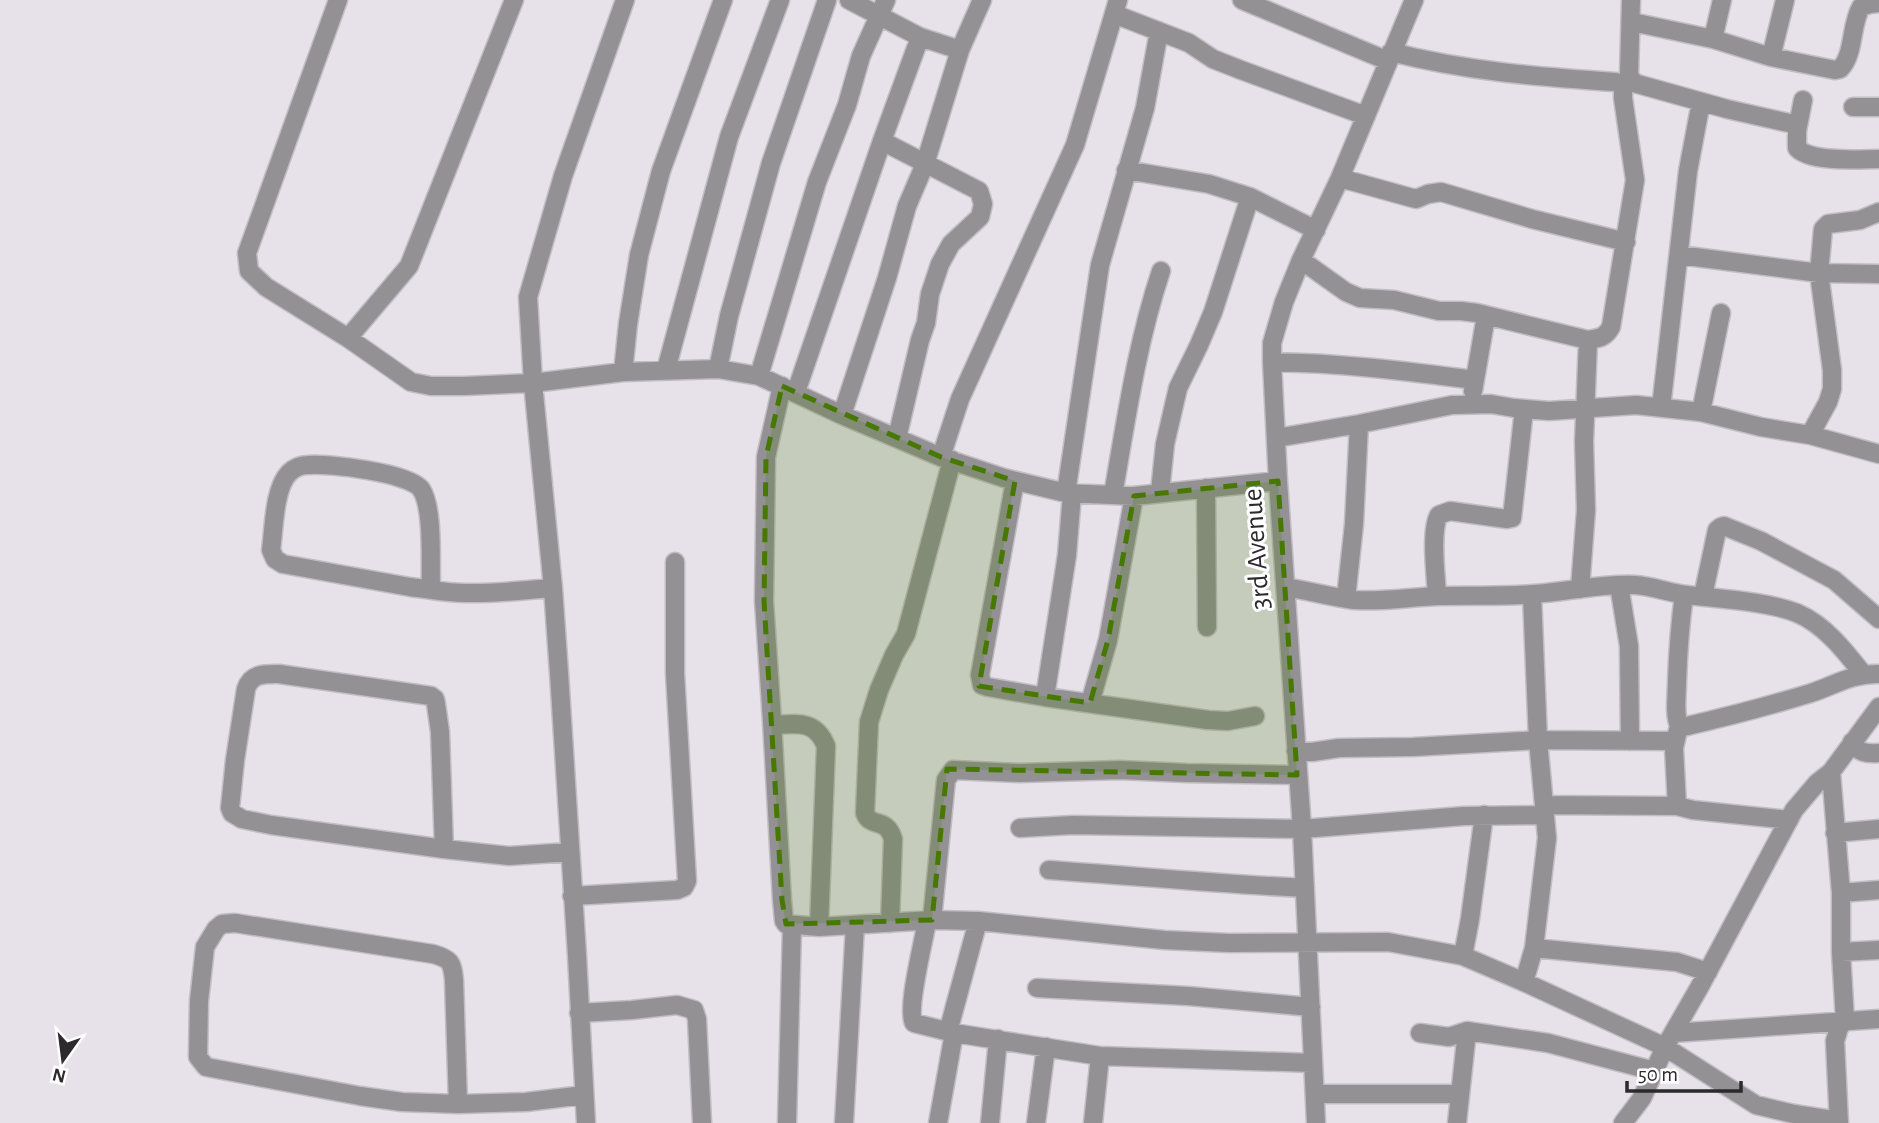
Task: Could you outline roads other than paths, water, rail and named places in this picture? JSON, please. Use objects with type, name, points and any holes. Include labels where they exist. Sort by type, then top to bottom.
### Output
[{"type":"street","points":[[338,0],[248,249],[247,259],[250,271],[266,287],[348,338],[411,382],[431,386],[533,383],[624,372],[719,369],[759,376],[946,459],[1015,481],[1069,494],[1134,496],[1278,481]]},
{"type":"street","points":[[348,338],[409,266],[514,0]]},
{"type":"street","points":[[586,1123],[553,587],[533,383],[528,297],[563,176],[625,0]]},
{"type":"street","points":[[624,372],[628,324],[639,255],[661,171],[723,0]]},
{"type":"street","points":[[666,370],[729,137],[780,0]]},
{"type":"street","points":[[719,369],[729,316],[771,163],[827,0]]},
{"type":"street","points":[[849,0],[882,8],[920,37],[960,50]]},
{"type":"street","points":[[842,415],[887,278],[907,206],[925,164],[960,50],[982,0]]},
{"type":"street","points":[[1242,0],[1390,57],[1479,70],[1627,82],[1798,125]]},
{"type":"street","name":"3rd Avenue","points":[[1316,1123],[1305,888],[1278,481],[1272,342],[1301,260],[1340,178],[1414,0]]},
{"type":"street","points":[[1301,260],[1346,292],[1360,298],[1394,300],[1439,311],[1461,311],[1588,340],[1607,335],[1611,327],[1635,180],[1624,109],[1629,75],[1631,0]]},
{"type":"street","points":[[1713,38],[1723,0]]},
{"type":"street","points":[[1771,57],[1785,0]]},
{"type":"street","points":[[1632,22],[1713,38],[1771,57],[1840,69],[1847,59],[1861,7],[1879,3]]},
{"type":"street","points":[[890,923],[893,839],[884,824],[870,821],[864,813],[869,722],[879,690],[906,634],[960,399],[1075,145],[1116,7],[1159,31],[1189,43],[1222,63],[1366,116]]},
{"type":"street","points":[[759,376],[817,182],[847,105],[861,55],[882,8]]},
{"type":"street","points":[[1045,697],[1067,555],[1069,494],[1100,265],[1145,108],[1159,31]]},
{"type":"street","points":[[920,37],[766,457],[764,601],[786,924],[819,927],[929,920],[978,921],[1164,940],[1388,942],[1463,956],[1669,1040],[1756,1105],[1839,1122],[1835,1041],[1839,1028],[1845,1021],[1841,892],[1831,772]]},
{"type":"street","points":[[1803,100],[1797,148],[1802,153],[1835,158],[1879,159]]},
{"type":"street","points":[[1661,408],[1688,171],[1701,102]]},
{"type":"street","points":[[1853,107],[1879,107]]},
{"type":"street","points":[[882,141],[979,191],[983,204],[980,217],[951,244],[940,264],[930,293],[926,323],[897,438]]},
{"type":"street","points":[[1126,170],[1209,184],[1250,197],[1316,230]]},
{"type":"street","points":[[1340,178],[1416,199],[1441,192],[1532,219],[1626,242]]},
{"type":"street","points":[[1160,492],[1165,444],[1178,388],[1213,312],[1250,197]]},
{"type":"street","points":[[1810,436],[1832,389],[1832,370],[1819,273],[1823,229],[1828,224],[1860,220],[1879,212]]},
{"type":"street","points":[[1679,255],[1819,273],[1879,274]]},
{"type":"street","points":[[1113,495],[1148,308],[1161,271]]},
{"type":"street","points":[[1701,412],[1721,313]]},
{"type":"street","points":[[1470,405],[1486,316]]},
{"type":"street","points":[[1580,589],[1586,510],[1584,442],[1588,340]]},
{"type":"street","points":[[1272,362],[1400,370],[1474,380]]},
{"type":"street","points":[[1276,438],[1452,405],[1491,404],[1549,411],[1636,405],[1701,412],[1879,454]]},
{"type":"street","points":[[1437,596],[1434,545],[1436,520],[1439,515],[1450,511],[1512,518],[1524,409]]},
{"type":"street","points":[[1346,598],[1354,524],[1359,424]]},
{"type":"street","points":[[431,589],[429,517],[425,498],[418,485],[397,475],[308,465],[296,468],[281,483],[271,550],[275,559],[280,562],[301,568],[431,589],[463,593],[553,587]]},
{"type":"street","points":[[1015,481],[981,683],[988,687],[1045,697],[1208,720],[1228,721],[1255,716]]},
{"type":"street","points":[[1206,488],[1207,627]]},
{"type":"street","points":[[1090,703],[1108,640],[1134,496]]},
{"type":"street","points":[[1703,596],[1717,530],[1724,526],[1761,541],[1834,580],[1879,620]]},
{"type":"street","points":[[572,896],[677,890],[684,887],[687,881],[674,673],[675,562]]},
{"type":"street","points":[[1619,585],[1629,646],[1630,741]]},
{"type":"street","points":[[1286,587],[1346,598],[1387,601],[1437,596],[1532,595],[1619,585],[1651,587],[1684,595],[1774,607],[1798,614],[1824,630],[1871,674],[1734,715],[1683,727],[1677,734],[1630,741],[1538,740],[1296,751]]},
{"type":"street","points":[[1524,982],[1534,948],[1547,838],[1538,740],[1532,595]]},
{"type":"street","points":[[1677,806],[1676,703],[1679,634],[1684,595]]},
{"type":"street","points":[[444,849],[440,732],[435,699],[419,693],[279,674],[259,675],[250,680],[246,689],[230,808],[232,813],[242,819],[444,849],[509,856],[570,852]]},
{"type":"street","points":[[1622,1123],[1642,1098],[1669,1040],[1794,810],[1816,783],[1831,772],[1879,707]]},
{"type":"street","points":[[772,725],[809,725],[822,737],[826,746],[819,927]]},
{"type":"street","points":[[1852,743],[1856,750],[1879,753]]},
{"type":"street","points":[[1297,775],[1186,774],[1120,770],[1020,773],[953,770],[946,780],[929,920],[911,1020],[922,1026],[951,1032],[1100,1056],[1313,1063]]},
{"type":"street","points":[[1020,828],[1073,825],[1301,829],[1545,810],[1677,806],[1789,820]]},
{"type":"street","points":[[1463,956],[1484,815]]},
{"type":"street","points":[[1835,833],[1879,829]]},
{"type":"street","points":[[1049,870],[1305,888]]},
{"type":"street","points":[[1841,892],[1879,890]]},
{"type":"street","points":[[939,1123],[951,1032],[978,921]]},
{"type":"street","points":[[458,1104],[454,980],[452,965],[447,959],[433,954],[235,923],[222,924],[216,929],[205,947],[199,1001],[198,1057],[206,1068],[402,1102],[458,1104],[526,1102],[584,1095]]},
{"type":"street","points":[[844,1123],[855,925]]},
{"type":"street","points":[[787,1123],[792,926]]},
{"type":"street","points":[[1534,948],[1677,962],[1707,972]]},
{"type":"street","points":[[1841,951],[1879,950]]},
{"type":"street","points":[[1037,988],[1188,996],[1311,1007]]},
{"type":"street","points":[[579,1013],[677,1005],[694,1010],[697,1019],[702,1123]]},
{"type":"street","points":[[1669,1040],[1879,1019]]},
{"type":"street","points":[[1420,1033],[1449,1037],[1467,1031],[1548,1043],[1654,1071]]},
{"type":"street","points":[[1457,1123],[1467,1031]]},
{"type":"street","points":[[990,1123],[998,1039]]},
{"type":"street","points":[[1036,1123],[1045,1047]]},
{"type":"street","points":[[1093,1123],[1100,1056]]},
{"type":"street","points":[[1315,1094],[1460,1094]]}]
